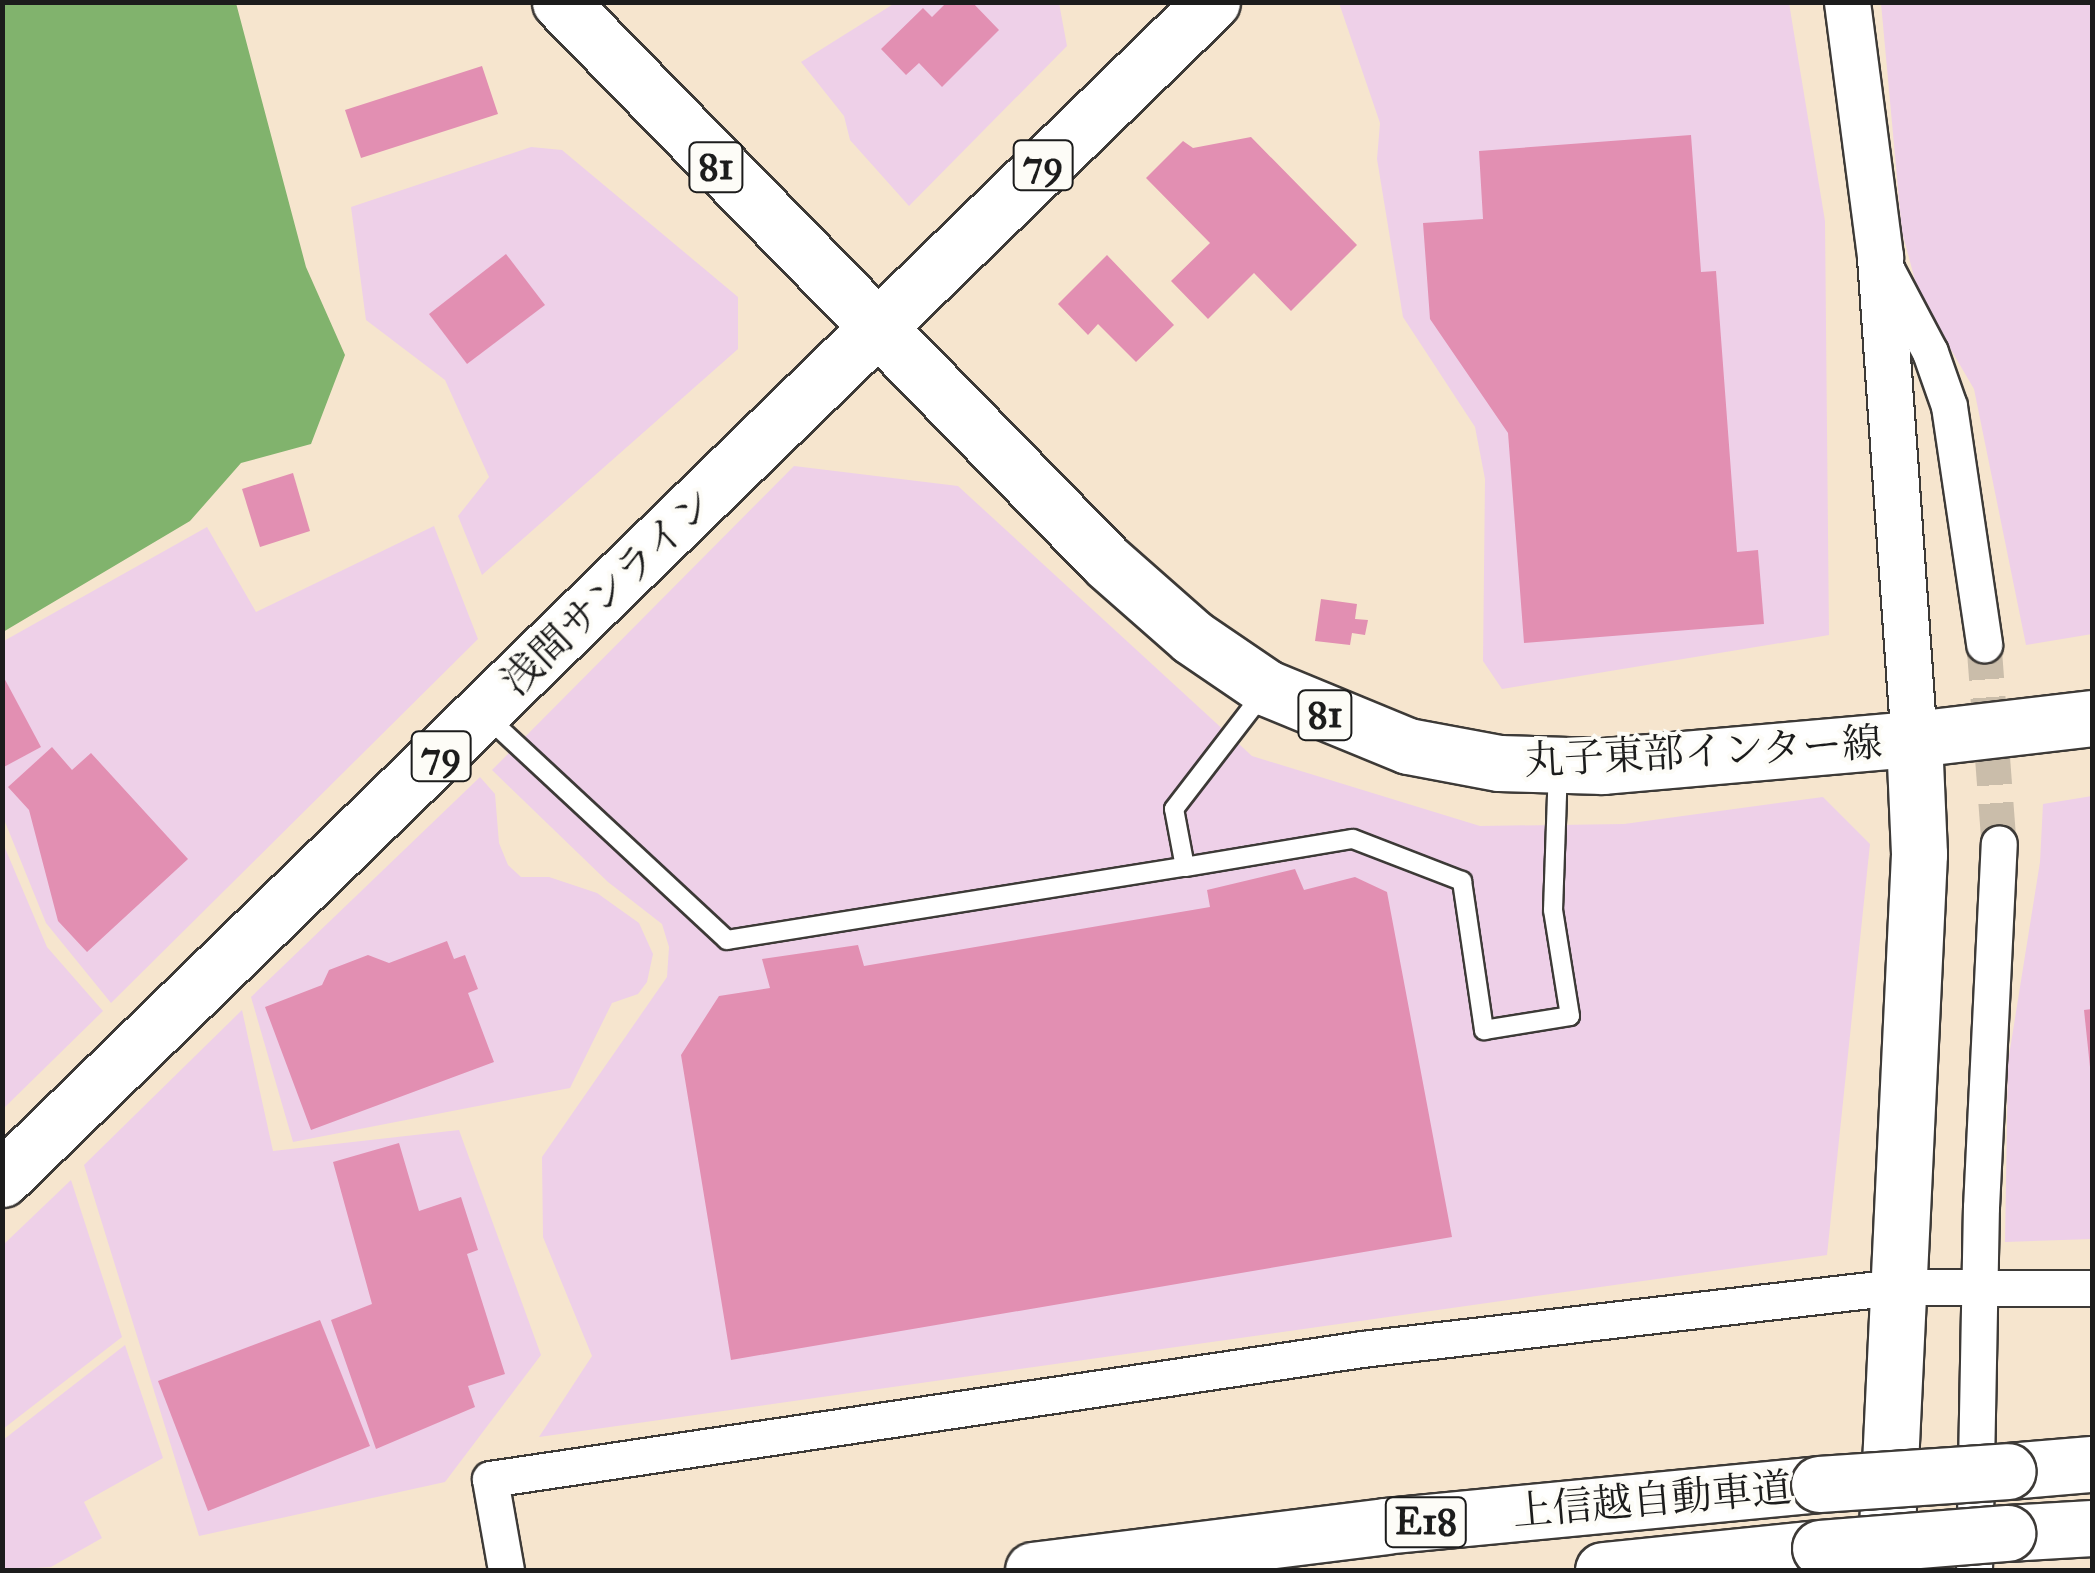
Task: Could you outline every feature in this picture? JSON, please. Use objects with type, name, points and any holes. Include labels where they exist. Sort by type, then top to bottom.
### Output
[{"type":"main road","name":"81","points":[[560,2],[874,328]]},
{"type":"main road","name":"浅間サンライン","points":[[2,1180],[1212,2]]},
{"type":"main road","name":"丸子東部インター線","points":[[874,328],[1107,562],[1192,637],[1267,688],[1408,746],[1499,764],[1558,766],[1914,739],[1918,854],[1895,1287],[1885,1570]]},
{"type":"main road","points":[[1914,739],[2092,718]]},
{"type":"main road","name":"上信越自動車道","points":[[1033,1570],[1384,1526],[1819,1484],[2092,1464]]},
{"type":"main road","name":"上信越自動車道","points":[[1603,1570],[1820,1548],[1990,1552],[2092,1528]]},
{"type":"street","points":[[1848,2],[1880,258],[1914,739]]},
{"type":"street","points":[[1880,258],[1930,352],[1949,406],[1984,644]]},
{"type":"street","points":[[1990,1552],[1980,1288],[1999,843]]},
{"type":"street","points":[[506,1570],[490,1479],[1362,1349],[1895,1287],[2092,1288]]},
{"type":"lane","points":[[1184,867],[1174,809],[1267,688]]},
{"type":"lane","points":[[484,714],[727,940],[1353,839],[1462,880],[1484,1030],[1570,1016],[1553,910],[1558,766]]},
{"type":"shaded area","points":[[895,3],[1059,3],[1067,46],[909,206],[850,140],[844,116],[801,62]]},
{"type":"shaded area","points":[[1339,3],[1789,3],[1825,221],[1829,635],[1502,689],[1483,661],[1485,479],[1475,427],[1403,317],[1377,159],[1380,123]]},
{"type":"shaded area","points":[[1881,3],[2092,3],[2092,634],[2026,645],[1974,389],[1919,295],[1902,232]]},
{"type":"shaded area","points":[[531,147],[562,150],[738,297],[738,349],[482,575],[458,516],[489,477],[445,380],[366,320],[351,207]]},
{"type":"shaded area","points":[[794,466],[958,486],[1252,756],[1480,826],[1624,824],[1823,797],[1870,844],[1827,1255],[539,1437],[592,1356],[543,1237],[542,1157],[667,977],[669,947],[662,924],[608,882],[492,770]]},
{"type":"shaded area","points":[[434,526],[478,639],[111,1003],[46,923],[3,817],[2,642],[207,527],[256,612]]},
{"type":"shaded area","points":[[480,777],[495,794],[499,843],[508,865],[521,877],[549,877],[597,893],[639,923],[653,954],[647,982],[638,994],[612,1003],[570,1088],[293,1142],[251,997]]},
{"type":"shaded area","points":[[2092,796],[2092,1239],[2005,1242],[2008,1062],[2040,862],[2043,804]]},
{"type":"shaded area","points":[[2,841],[47,947],[103,1011],[3,1109]]},
{"type":"shaded area","points":[[242,1010],[273,1151],[459,1130],[541,1355],[445,1482],[199,1536],[84,1165]]},
{"type":"shaded area","points":[[71,1180],[122,1337],[3,1429],[3,1245]]},
{"type":"shaded area","points":[[125,1345],[163,1458],[84,1502],[102,1538],[51,1567],[3,1570],[3,1440]]},
{"type":"green space","points":[[2,3],[236,3],[306,267],[345,355],[311,444],[241,463],[190,521],[3,632]]},
{"type":"building","points":[[947,2],[972,2],[999,30],[942,87],[919,63],[906,75],[881,49],[923,8],[932,17]]},
{"type":"building","points":[[482,66],[498,114],[361,158],[345,110]]},
{"type":"building","points":[[1691,135],[1701,272],[1716,271],[1737,552],[1758,550],[1764,624],[1524,643],[1508,433],[1430,319],[1423,223],[1483,219],[1479,151]]},
{"type":"building","points":[[1251,137],[1357,245],[1291,311],[1254,273],[1208,319],[1171,281],[1210,243],[1146,178],[1183,141],[1193,148]]},
{"type":"building","points":[[506,254],[545,305],[467,364],[429,314]]},
{"type":"building","points":[[1107,255],[1174,325],[1136,362],[1098,324],[1088,335],[1058,304]]},
{"type":"building","points":[[293,473],[310,531],[260,547],[242,489]]},
{"type":"building","points":[[1321,599],[1357,604],[1355,619],[1368,620],[1365,635],[1352,633],[1350,645],[1315,641]]},
{"type":"building","points":[[2,674],[41,747],[2,768]]},
{"type":"building","points":[[52,747],[72,770],[91,753],[188,859],[87,952],[58,921],[29,810],[8,787]]},
{"type":"building","points":[[1295,869],[1304,890],[1355,877],[1387,892],[1452,1237],[731,1360],[681,1055],[719,996],[770,988],[762,959],[858,945],[864,966],[1210,907],[1207,890]]},
{"type":"building","points":[[447,941],[454,959],[465,955],[478,989],[468,993],[494,1062],[311,1130],[265,1007],[322,985],[329,970],[368,955],[389,963]]},
{"type":"building","points":[[2092,1009],[2092,1067],[2090,1067],[2084,1010]]},
{"type":"building","points":[[399,1143],[419,1211],[461,1197],[478,1250],[467,1254],[505,1374],[468,1386],[475,1407],[376,1449],[331,1320],[372,1304],[333,1162]]},
{"type":"building","points":[[320,1320],[370,1446],[208,1511],[158,1381]]},
{"type":"tunnel","points":[[1984,644],[1999,843]]}]
